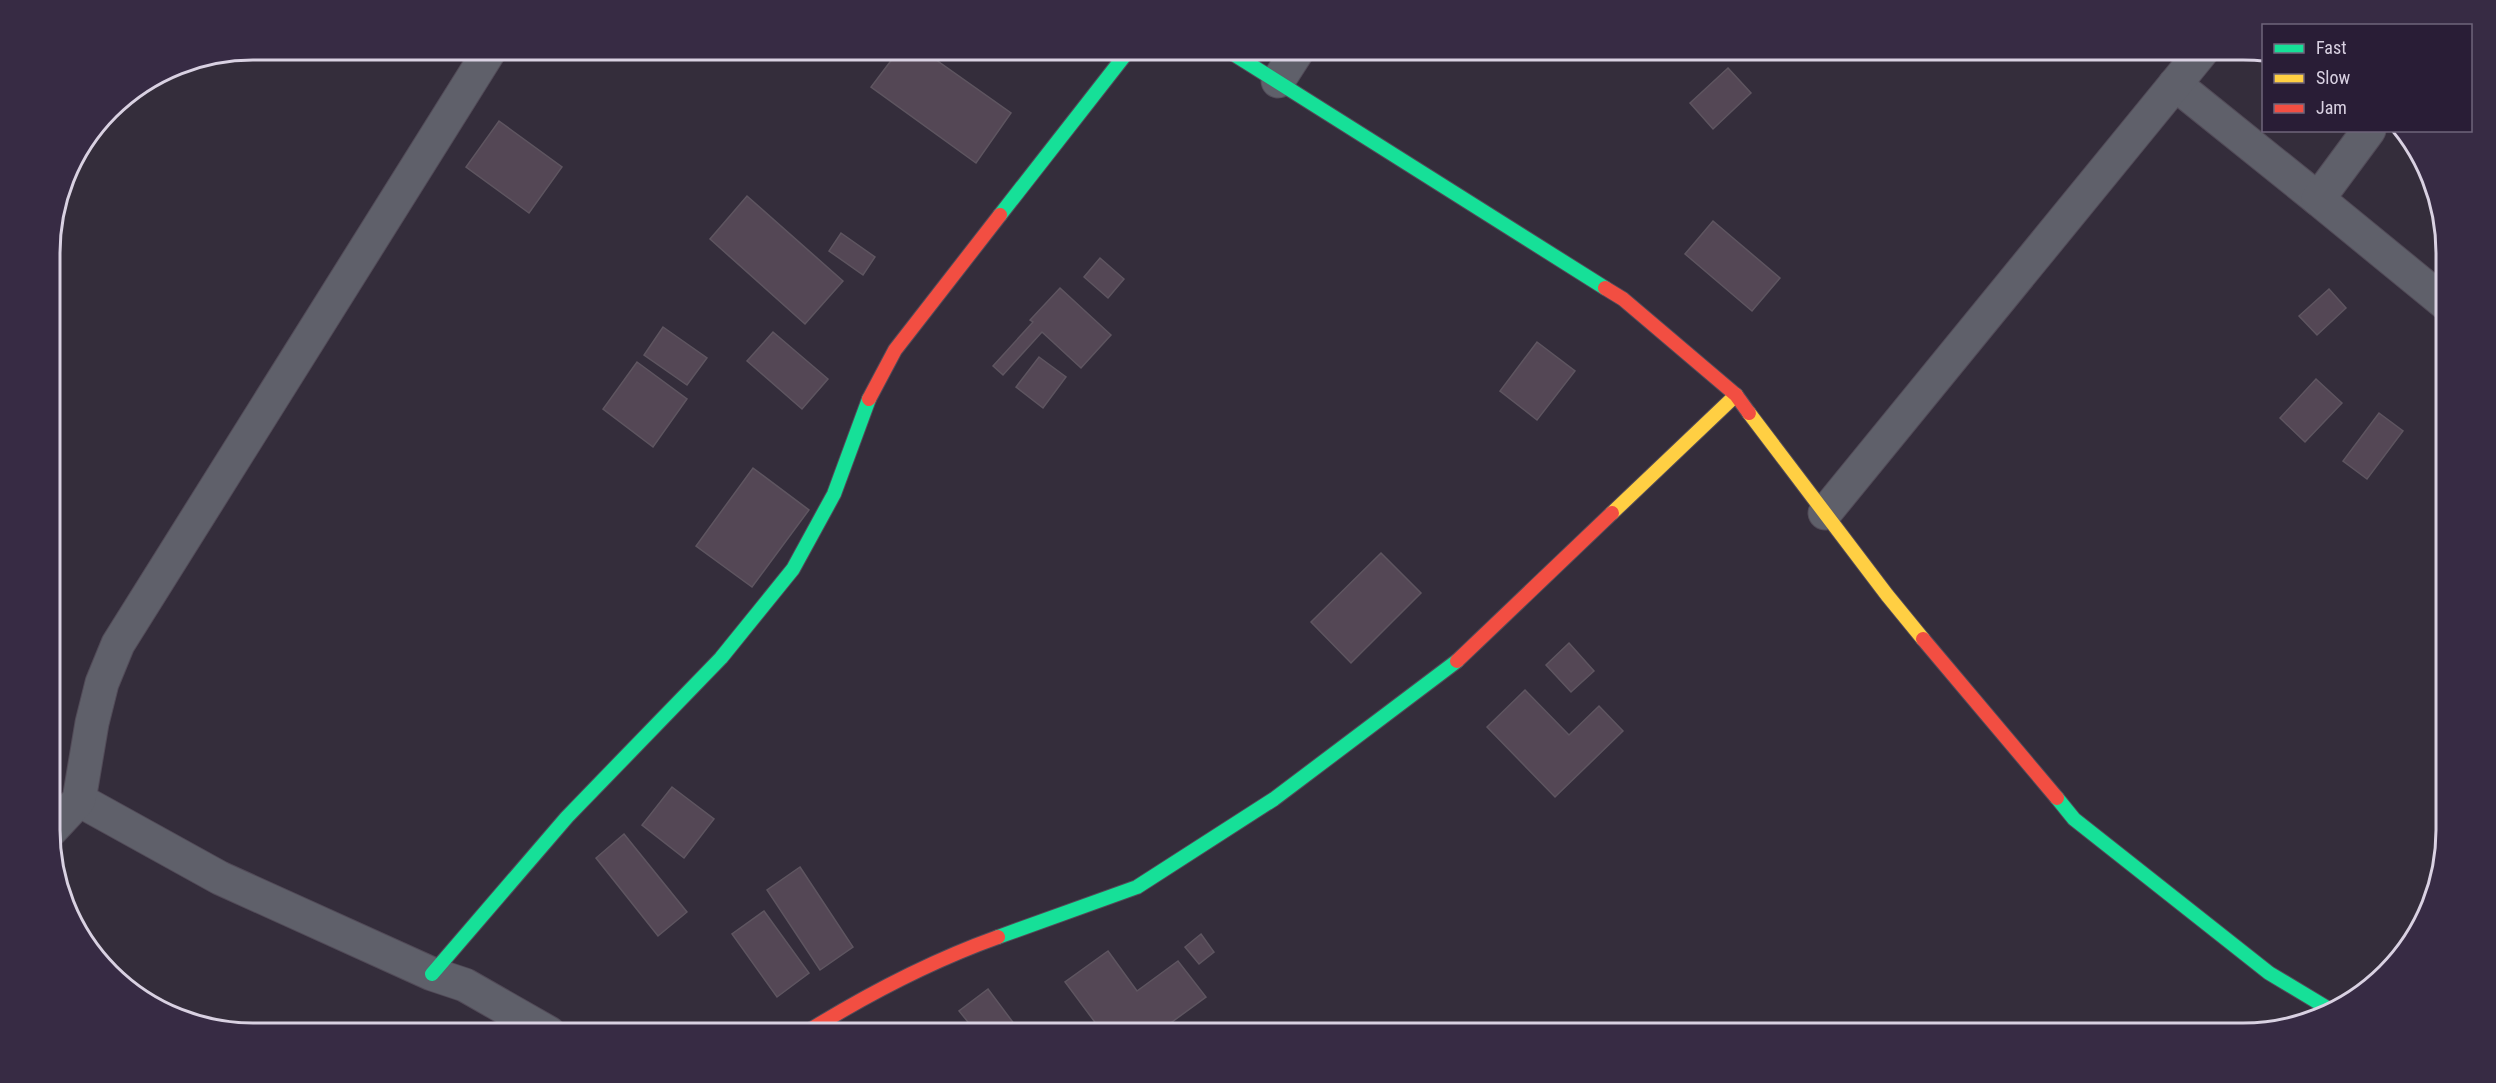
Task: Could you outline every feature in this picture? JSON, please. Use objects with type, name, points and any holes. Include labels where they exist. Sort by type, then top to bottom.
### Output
[{"type":"street","points":[[60,821],[80,800],[92,723],[102,683],[118,644],[484,60]]},
{"type":"street","points":[[432,974],[567,817],[721,658],[793,569],[834,494],[866,406],[895,350],[1121,60]]},
{"type":"street","points":[[1243,60],[1623,299],[1736,395],[1887,595],[2074,819],[2269,973],[2323,1005]]},
{"type":"street","points":[[1278,81],[1292,60]]},
{"type":"street","points":[[1825,513],[2195,60]]},
{"type":"street","points":[[2175,84],[2436,296]]},
{"type":"street","points":[[2318,199],[2368,132]]},
{"type":"street","points":[[821,1023],[859,999],[975,945],[1137,887],[1274,799],[1458,660],[1736,395]]},
{"type":"street","points":[[80,800],[220,878],[432,974],[465,985],[530,1023]]},
{"type":"building","points":[[891,60],[936,60],[1011,113],[976,163],[871,87]]},
{"type":"building","points":[[1728,68],[1751,93],[1713,129],[1690,103]]},
{"type":"building","points":[[499,121],[562,167],[529,213],[466,167]]},
{"type":"building","points":[[747,196],[843,281],[805,324],[710,239]]},
{"type":"building","points":[[1713,221],[1780,278],[1752,311],[1685,254]]},
{"type":"building","points":[[841,233],[875,257],[863,275],[829,251]]},
{"type":"building","points":[[1100,258],[1124,279],[1108,298],[1084,277]]},
{"type":"building","points":[[1060,288],[1111,335],[1081,368],[1042,332],[1003,375],[993,366],[1033,322],[1030,320]]},
{"type":"building","points":[[2329,289],[2346,308],[2317,335],[2299,316]]},
{"type":"building","points":[[663,327],[707,358],[687,385],[644,355]]},
{"type":"building","points":[[773,332],[828,379],[802,409],[747,361]]},
{"type":"building","points":[[1537,342],[1575,371],[1537,420],[1500,391]]},
{"type":"building","points":[[1039,357],[1066,377],[1043,408],[1016,387]]},
{"type":"building","points":[[637,362],[687,399],[653,447],[603,409]]},
{"type":"building","points":[[2316,379],[2342,403],[2305,442],[2280,418]]},
{"type":"building","points":[[2379,413],[2403,431],[2367,479],[2343,461]]},
{"type":"building","points":[[753,468],[809,510],[752,587],[696,546]]},
{"type":"building","points":[[1381,553],[1421,593],[1351,663],[1311,622]]},
{"type":"building","points":[[1569,643],[1594,671],[1571,692],[1546,665]]},
{"type":"building","points":[[1525,690],[1569,735],[1599,706],[1623,731],[1555,797],[1487,727]]},
{"type":"building","points":[[672,787],[714,819],[684,858],[642,825]]},
{"type":"building","points":[[624,834],[687,912],[658,936],[596,858]]},
{"type":"building","points":[[800,867],[853,947],[820,970],[767,890]]},
{"type":"building","points":[[764,911],[809,973],[777,997],[732,934]]},
{"type":"building","points":[[1201,934],[1214,952],[1199,964],[1185,947]]},
{"type":"building","points":[[1108,951],[1137,991],[1178,961],[1206,997],[1171,1023],[1096,1023],[1065,982]]},
{"type":"building","points":[[988,989],[1014,1023],[969,1023],[959,1011]]},
{"type":"traffic: fast","points":[[1000,215],[1121,60]]},
{"type":"traffic: fast","points":[[1243,60],[1605,288]]},
{"type":"traffic: fast","points":[[432,974],[567,817],[721,658],[793,569],[834,494],[869,399]]},
{"type":"traffic: fast","points":[[998,937],[1137,887],[1274,799],[1457,661]]},
{"type":"traffic: fast","points":[[2057,798],[2074,819],[2269,973],[2323,1005]]},
{"type":"traffic: slow","points":[[1612,513],[1736,395]]},
{"type":"traffic: slow","points":[[1749,413],[1923,639]]},
{"type":"traffic: jam","points":[[869,399],[895,350],[1000,215]]},
{"type":"traffic: jam","points":[[1605,288],[1623,299],[1736,395],[1749,413]]},
{"type":"traffic: jam","points":[[1457,661],[1612,513]]},
{"type":"traffic: jam","points":[[1923,639],[2057,798]]},
{"type":"traffic: jam","points":[[821,1023],[899,980],[998,937]]}]
